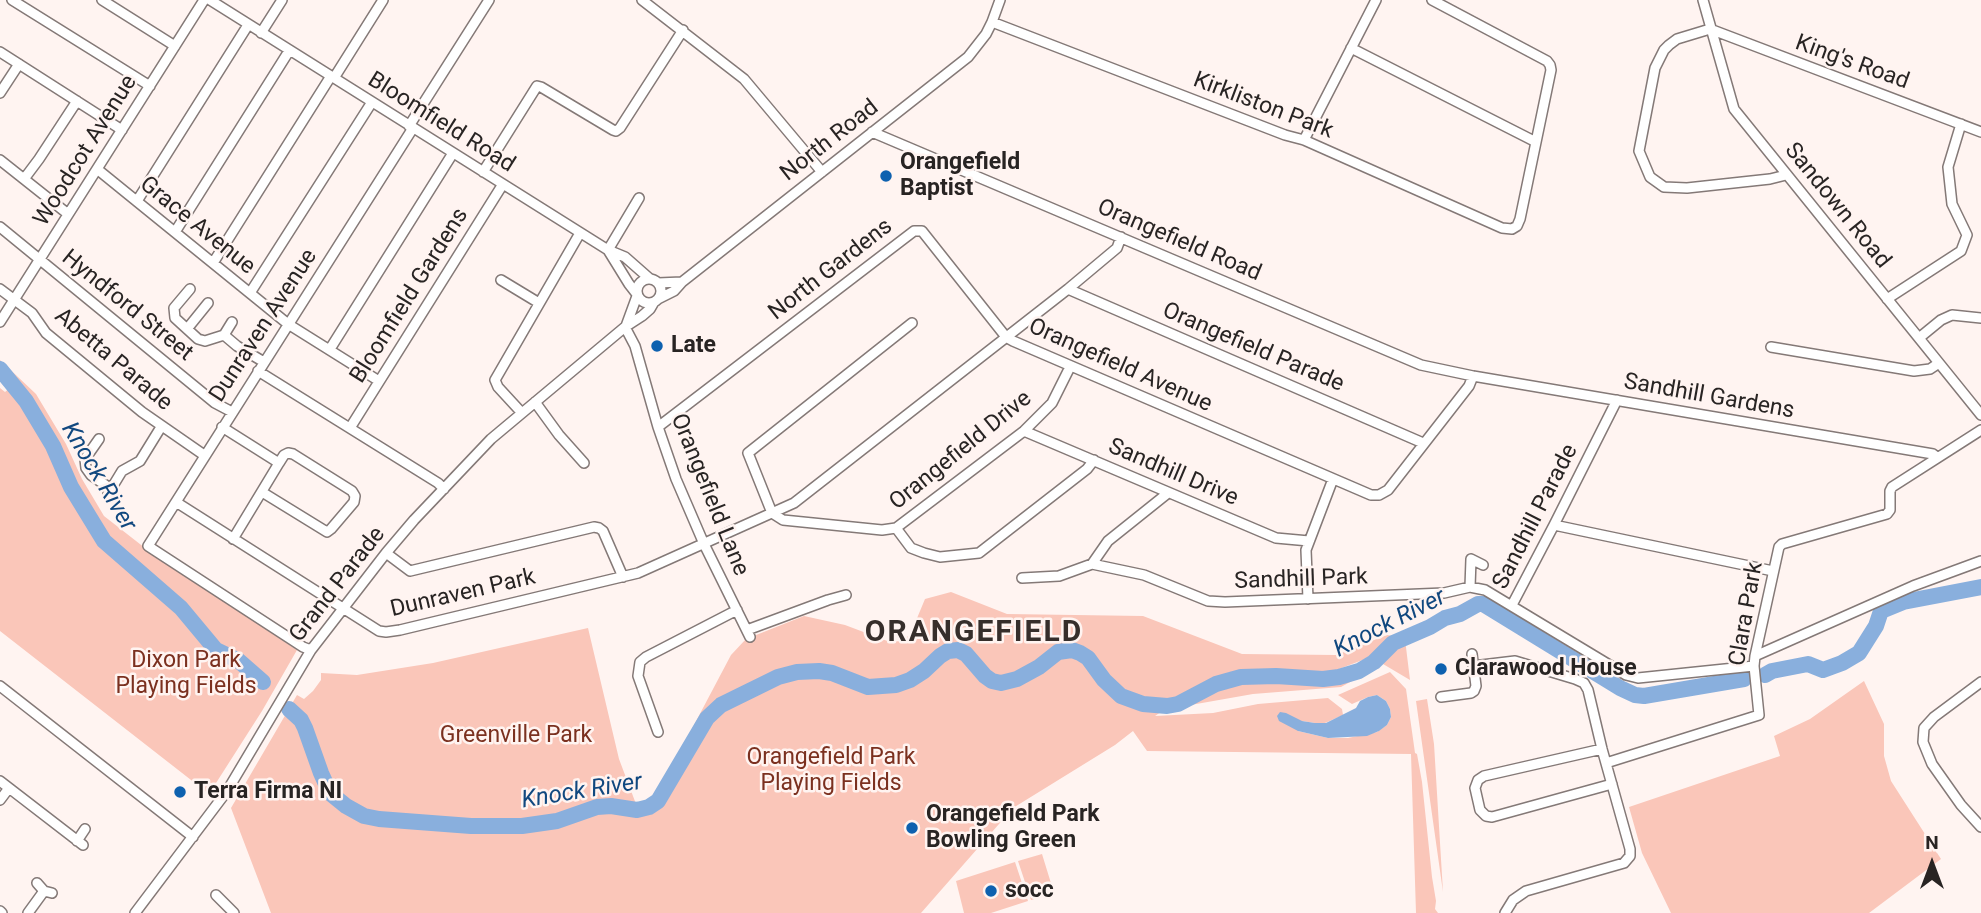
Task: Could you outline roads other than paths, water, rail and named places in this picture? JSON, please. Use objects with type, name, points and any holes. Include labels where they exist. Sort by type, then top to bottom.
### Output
[{"type":"street","points":[[12,0],[150,86]]},
{"type":"street","points":[[102,0],[175,46]]},
{"type":"street","name":"Woodcot Avenue","points":[[0,322],[207,0]]},
{"type":"street","name":"Bloomfield Road","points":[[207,0],[580,233],[625,257],[654,281]]},
{"type":"street","points":[[261,33],[282,0]]},
{"type":"street","points":[[213,263],[383,0]]},
{"type":"street","name":"Dunraven Avenue","points":[[311,650],[148,547],[489,0]]},
{"type":"street","points":[[642,0],[744,79],[822,172]]},
{"type":"street","name":"North Road","points":[[656,300],[674,291],[956,67],[977,46],[992,22],[1000,0]]},
{"type":"street","points":[[1304,140],[1376,0]]},
{"type":"street","points":[[1351,48],[1536,142],[1550,65],[1432,0]]},
{"type":"street","name":"Sandown Road","points":[[1703,0],[1734,109],[1981,415]]},
{"type":"street","name":"Kirkliston Park","points":[[992,22],[1260,126],[1304,140],[1502,228],[1512,229],[1520,219],[1536,142]]},
{"type":"street","points":[[137,201],[248,25]]},
{"type":"street","points":[[1710,29],[1669,44],[1655,68],[1639,151],[1650,177],[1664,187],[1687,188],[1787,176]]},
{"type":"street","name":"King's Road","points":[[1710,29],[1981,132]]},
{"type":"street","points":[[483,172],[537,86],[616,131],[683,30]]},
{"type":"street","points":[[175,232],[289,51]]},
{"type":"street","points":[[0,52],[122,130]]},
{"type":"street","points":[[0,93],[19,64]]},
{"type":"street","points":[[24,179],[76,101]]},
{"type":"street","points":[[250,293],[372,102]]},
{"type":"street","points":[[1887,299],[1961,251],[1967,235],[1952,204],[1948,167],[1961,124]]},
{"type":"street","name":"Orangefield Road","points":[[872,132],[1421,365],[1473,376]]},
{"type":"street","points":[[330,349],[453,153]]},
{"type":"street","points":[[0,160],[68,215]]},
{"type":"street","name":"Grace Avenue","points":[[97,169],[288,324],[379,381]]},
{"type":"street","name":"Bloomfield Gardens","points":[[350,428],[503,184]]},
{"type":"street","points":[[639,198],[608,250],[629,284],[646,303],[656,300],[661,290],[654,281]]},
{"type":"street","name":"Hyndford Street","points":[[0,228],[215,403],[232,412]]},
{"type":"street","name":"North Gardens","points":[[659,427],[914,231],[922,231],[1006,337]]},
{"type":"street","points":[[522,412],[498,387],[495,380],[580,233]]},
{"type":"street","points":[[1006,337],[1117,248],[1121,237]]},
{"type":"street","points":[[501,279],[539,303]]},
{"type":"street","points":[[637,294],[640,282],[682,282]]},
{"type":"street","name":"Abetta Parade","points":[[0,289],[32,313],[46,333],[162,427],[204,456]]},
{"type":"street","points":[[190,289],[173,312],[175,318],[201,341],[223,335],[232,322]]},
{"type":"street","name":"Orangefield Parade","points":[[1068,289],[1423,443]]},
{"type":"street","name":"Grand Parade","points":[[625,327],[637,294]]},
{"type":"street","name":"Grand Parade","points":[[135,913],[227,791],[311,650],[386,553],[491,439],[650,309],[656,300]]},
{"type":"street","points":[[187,329],[208,303]]},
{"type":"street","points":[[1919,338],[1941,320],[1952,315],[1981,318]]},
{"type":"street","points":[[772,513],[748,453],[912,323]]},
{"type":"street","name":"Orangefield Lane","points":[[625,327],[635,346],[676,479],[704,544],[748,633],[846,595]]},
{"type":"street","points":[[223,335],[264,362]]},
{"type":"street","name":"Orangefield Avenue","points":[[704,544],[794,503],[1006,337],[1070,367],[1371,495],[1379,495],[1388,490],[1469,386],[1473,376]]},
{"type":"street","points":[[1770,347],[1914,370],[1930,369],[1939,363]]},
{"type":"street","name":"Orangefield Drive","points":[[772,513],[783,520],[882,530],[896,528],[1024,431],[1052,403],[1070,367]]},
{"type":"street","points":[[258,371],[444,489]]},
{"type":"street","name":"Sandhill Gardens","points":[[1473,376],[1933,454],[1937,457]]},
{"type":"street","name":"Sandhill Parade","points":[[1617,400],[1512,605],[1626,675],[1638,678],[1754,661],[1900,592],[1981,561]]},
{"type":"street","points":[[535,402],[584,463]]},
{"type":"street","points":[[99,439],[85,459],[86,468],[110,491],[122,471],[139,461],[162,427]]},
{"type":"street","points":[[222,428],[279,463]]},
{"type":"street","name":"Clara Park","points":[[1606,763],[1759,715],[1754,661],[1779,547],[1887,514],[1890,510],[1892,487],[1981,430]]},
{"type":"street","name":"Sandhill Drive","points":[[1024,431],[1276,538],[1309,541]]},
{"type":"street","points":[[233,539],[284,455],[288,453],[352,491],[355,496],[354,502],[327,532],[262,492]]},
{"type":"street","points":[[896,528],[911,548],[924,553],[940,557],[979,553],[1087,469],[1094,460]]},
{"type":"street","points":[[1308,598],[1306,550],[1333,479]]},
{"type":"street","points":[[1022,578],[1059,576],[1092,564],[1108,541],[1168,493]]},
{"type":"street","name":"Dunraven Park","points":[[176,502],[379,631],[392,632],[638,573],[704,544]]},
{"type":"street","points":[[1554,525],[1773,570]]},
{"type":"street","points":[[386,553],[410,571],[594,527],[603,531],[623,576]]},
{"type":"street","points":[[1483,565],[1471,559],[1470,587],[1485,590],[1512,605]]},
{"type":"street","name":"Sandhill Park","points":[[1092,564],[1144,575],[1208,601],[1444,593],[1470,587]]},
{"type":"street","points":[[658,732],[638,676],[640,662],[737,610]]},
{"type":"street","points":[[1441,697],[1474,691],[1476,686],[1472,654]]},
{"type":"street","points":[[1473,666],[1515,661],[1584,683],[1630,849],[1630,856],[1624,863],[1526,891],[1513,900],[1505,913]]},
{"type":"street","points":[[1981,681],[1934,717],[1924,728],[1923,742],[1932,765],[1981,827]]},
{"type":"street","points":[[0,686],[193,837]]},
{"type":"street","points":[[1602,748],[1484,776],[1478,780],[1475,788],[1480,810],[1486,816],[1492,817],[1612,784]]},
{"type":"street","points":[[0,781],[80,843],[85,829]]},
{"type":"street","points":[[0,800],[9,788]]},
{"type":"street","points":[[28,913],[44,889]]},
{"type":"street","points":[[213,908],[219,898],[234,913]]},
{"type":"water","points":[[1377,695],[1386,701],[1391,717],[1387,725],[1367,736],[1328,738],[1298,731],[1279,721],[1277,716],[1280,712],[1302,721],[1326,723],[1356,708],[1360,701]]},
{"type":"waterway","name":"Knock River","points":[[0,369],[26,401],[53,446],[71,487],[104,541],[181,608],[216,650],[239,661],[263,682]]},
{"type":"waterway","name":"Knock River","points":[[1765,675],[1772,671],[1808,664],[1823,670],[1842,663],[1859,653],[1876,626],[1881,611],[1903,602],[1981,587]]},
{"type":"waterway","name":"Knock River","points":[[289,709],[305,728],[330,793],[364,816],[471,826],[522,826],[557,821],[597,807],[637,810],[649,807],[658,801],[707,718],[721,705],[778,677],[797,672],[819,671],[832,673],[868,687],[896,685],[924,671],[948,651],[958,650],[966,654],[985,676],[1001,683],[1017,679],[1058,652],[1072,650],[1088,658],[1104,680],[1121,696],[1143,704],[1167,706],[1178,704],[1216,684],[1241,677],[1323,679],[1359,671],[1374,662],[1393,643],[1445,618],[1483,604],[1635,695],[1644,696],[1744,679]]},
{"type":"place","name":"Orangefield Baptist","points":[[886,176]]},
{"type":"place","name":"Late","points":[[657,346]]},
{"type":"place","name":"Clarawood House","points":[[1441,669]]},
{"type":"place","name":"Terra Firma NI","points":[[180,792]]},
{"type":"place","name":"Orangefield Park Bowling Green","points":[[912,828]]},
{"type":"place","name":"socc","points":[[991,891]]},
{"type":"district","name":"ORANGEFIELD","points":[[974,633]]},
{"type":"park label","name":"Dixon Park Playing Fields","points":[[186,674]]},
{"type":"park label","name":"Greenville Park","points":[[516,736]]},
{"type":"park label","name":"Orangefield Park Playing Fields","points":[[831,771]]}]
